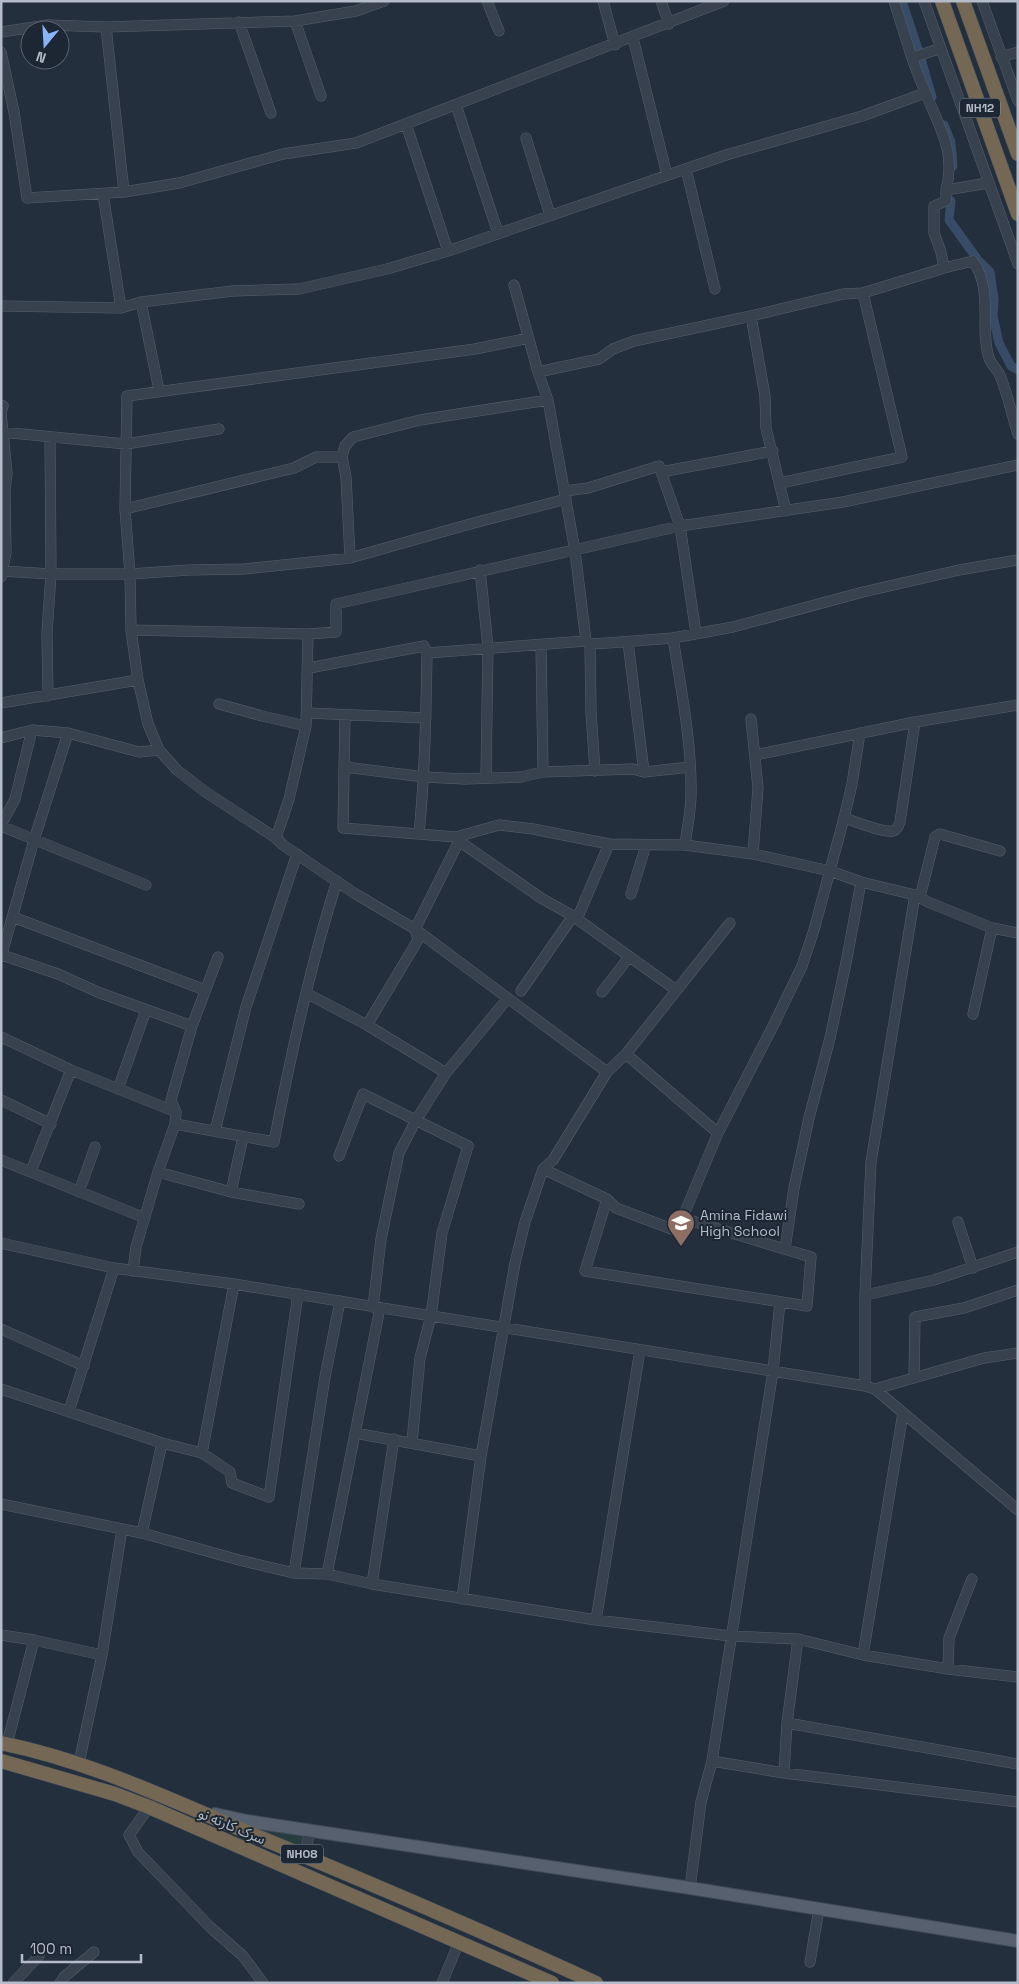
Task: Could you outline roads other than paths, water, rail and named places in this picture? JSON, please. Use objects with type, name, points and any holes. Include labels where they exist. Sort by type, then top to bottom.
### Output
[{"type":"highway","name":"NH12","points":[[942,1],[1018,214]]},
{"type":"highway","name":"NH12","points":[[963,1],[1018,154]]},
{"type":"highway","name":"سرک کارته نو","points":[[4,1743],[79,1763],[195,1810],[305,1855],[596,1983]]},
{"type":"highway","name":"سرک کارته نو","points":[[1,1761],[115,1794],[149,1807],[552,1983]]},
{"type":"highway","points":[[247,1851],[250,1833]]},
{"type":"main road","points":[[195,1810],[246,1821],[690,1888],[1018,1941]]},
{"type":"street","points":[[1,32],[48,25],[106,28],[295,21],[356,11],[384,1]]},
{"type":"street","points":[[487,1],[499,30]]},
{"type":"street","points":[[603,1],[615,44]]},
{"type":"street","points":[[661,1],[669,24]]},
{"type":"street","points":[[1,52],[14,112],[27,198],[103,194],[179,183],[283,154],[356,143],[669,24],[704,5],[724,1]]},
{"type":"street","points":[[894,1],[918,55],[925,93],[947,143],[950,174],[946,190],[946,201],[934,206],[934,233],[941,252],[944,268]]},
{"type":"street","points":[[924,1],[1018,264]]},
{"type":"street","points":[[982,1],[1018,101]]},
{"type":"street","points":[[295,21],[321,96]]},
{"type":"street","points":[[239,22],[271,113]]},
{"type":"street","points":[[106,28],[124,192]]},
{"type":"street","points":[[632,38],[667,175]]},
{"type":"street","points":[[918,55],[941,48]]},
{"type":"street","points":[[1002,57],[1018,52]]},
{"type":"street","points":[[1,306],[122,308],[141,302],[232,291],[299,289],[387,269],[448,251],[726,155],[862,116],[925,93]]},
{"type":"street","points":[[456,105],[498,234]]},
{"type":"street","points":[[406,124],[448,251]]},
{"type":"street","points":[[526,138],[550,215]]},
{"type":"street","points":[[686,169],[715,288]]},
{"type":"street","points":[[946,190],[988,183]]},
{"type":"street","points":[[103,194],[122,308]]},
{"type":"street","points":[[538,372],[599,359],[614,349],[634,341],[843,294],[863,293],[973,261],[979,268],[987,303],[986,339],[990,360],[1001,376],[1018,434]]},
{"type":"street","points":[[514,286],[538,372],[548,400],[566,495],[588,642],[595,771]]},
{"type":"street","points":[[780,483],[902,457],[863,293]]},
{"type":"street","points":[[141,302],[159,390]]},
{"type":"street","points":[[751,316],[765,396],[766,428],[786,511]]},
{"type":"street","points":[[529,338],[475,349],[159,390],[127,396],[125,509],[130,574],[131,630],[138,680],[148,724],[159,750],[176,770],[354,893],[415,929],[607,1072]]},
{"type":"street","points":[[350,558],[346,477],[342,457],[345,446],[353,437],[420,420],[548,400]]},
{"type":"street","points":[[1,405],[3,406],[3,432],[7,473],[3,491],[6,553],[1,577]]},
{"type":"street","points":[[3,432],[126,444],[219,429]]},
{"type":"street","points":[[48,696],[47,634],[51,574],[50,437]]},
{"type":"street","points":[[662,472],[773,451]]},
{"type":"street","points":[[125,509],[294,468],[316,457],[342,457]]},
{"type":"street","points":[[131,630],[308,634],[336,632],[336,604],[680,526],[843,502],[1018,465]]},
{"type":"street","points":[[2,571],[51,574],[130,574],[244,568],[350,558],[470,524],[659,466],[680,526],[696,633]]},
{"type":"street","points":[[427,652],[488,647],[628,642],[674,638],[768,619],[863,592],[958,570],[1018,560]]},
{"type":"street","points":[[480,570],[488,647],[486,777]]},
{"type":"street","points":[[276,838],[289,799],[306,726],[308,634]]},
{"type":"street","points":[[674,638],[685,713],[690,768],[691,795],[686,845]]},
{"type":"street","points":[[628,642],[644,772]]},
{"type":"street","points":[[541,644],[543,772]]},
{"type":"street","points":[[308,668],[424,646],[427,652],[426,718],[424,777],[419,834]]},
{"type":"street","points":[[1,703],[138,680]]},
{"type":"street","points":[[219,704],[306,726]]},
{"type":"street","points":[[755,755],[915,722],[1018,704]]},
{"type":"street","points":[[307,713],[426,718]]},
{"type":"street","points":[[345,715],[343,828],[458,839],[500,825],[533,829],[609,844],[686,845],[753,854],[830,870],[861,882],[917,896],[992,928],[1018,933]]},
{"type":"street","points":[[751,719],[758,788],[753,854]]},
{"type":"street","points":[[844,818],[885,830],[892,831],[898,828],[915,722]]},
{"type":"street","points":[[1,738],[32,730],[68,733],[139,752],[159,750]]},
{"type":"street","points":[[32,730],[15,799],[1,826],[146,885]]},
{"type":"street","points":[[68,733],[34,840],[2,956],[58,974],[100,993],[192,1026]]},
{"type":"street","points":[[543,1169],[607,1199],[616,1208],[677,1231],[718,1133],[802,966],[814,930],[844,818],[860,734]]},
{"type":"street","points":[[345,767],[424,777],[465,779],[521,777],[543,772],[632,769],[644,772],[690,768]]},
{"type":"street","points":[[1000,850],[940,834],[936,837],[917,896],[871,1162],[865,1295],[870,1388],[903,1413],[1018,1510]]},
{"type":"street","points":[[458,839],[541,898],[575,918],[676,990]]},
{"type":"street","points":[[368,1025],[418,940],[415,929],[458,839]]},
{"type":"street","points":[[521,991],[575,918],[609,844]]},
{"type":"street","points":[[631,894],[646,845]]},
{"type":"street","points":[[214,1131],[246,1007],[297,854]]},
{"type":"street","points":[[175,1124],[274,1142],[288,1066],[317,945],[337,880]]},
{"type":"street","points":[[785,1249],[796,1179],[809,1118],[830,1038],[861,882]]},
{"type":"street","points":[[13,917],[205,990]]},
{"type":"street","points":[[462,1599],[481,1456],[514,1263],[525,1222],[543,1169],[553,1160],[607,1072],[626,1054],[730,923]]},
{"type":"street","points":[[973,1014],[992,928]]},
{"type":"street","points":[[133,1271],[136,1247],[158,1172],[175,1124],[176,1112],[172,1100],[192,1026],[218,956]]},
{"type":"street","points":[[602,992],[629,957]]},
{"type":"street","points":[[306,993],[368,1025],[446,1073]]},
{"type":"street","points":[[327,1574],[355,1433],[376,1307],[381,1239],[390,1188],[399,1153],[416,1120],[446,1073],[508,998]]},
{"type":"street","points":[[118,1089],[146,1010]]},
{"type":"street","points":[[1,1037],[71,1070],[176,1112]]},
{"type":"street","points":[[626,1054],[718,1133]]},
{"type":"street","points":[[32,1171],[71,1070]]},
{"type":"street","points":[[339,1156],[363,1094],[468,1146],[442,1234],[431,1316],[420,1358],[412,1442]]},
{"type":"street","points":[[1,1100],[51,1124]]},
{"type":"street","points":[[231,1192],[243,1137]]},
{"type":"street","points":[[79,1192],[95,1147]]},
{"type":"street","points":[[1,1160],[145,1218]]},
{"type":"street","points":[[158,1172],[231,1192],[299,1204]]},
{"type":"street","points":[[607,1199],[585,1271],[807,1306],[811,1257],[682,1218]]},
{"type":"street","points":[[958,1222],[972,1268]]},
{"type":"street","points":[[1,1243],[114,1268],[298,1294],[773,1370],[870,1388],[984,1358],[1018,1353]]},
{"type":"street","points":[[865,1295],[934,1280],[1018,1252]]},
{"type":"street","points":[[69,1411],[114,1268]]},
{"type":"street","points":[[202,1453],[234,1284]]},
{"type":"street","points":[[914,1377],[915,1317],[964,1308],[1018,1290]]},
{"type":"street","points":[[1,1389],[162,1443],[202,1453],[230,1472],[232,1483],[269,1496],[298,1294]]},
{"type":"street","points":[[294,1573],[325,1377],[340,1301]]},
{"type":"street","points":[[690,1888],[701,1802],[712,1761],[773,1370],[780,1302]]},
{"type":"street","points":[[1,1329],[84,1366]]},
{"type":"street","points":[[596,1620],[640,1350]]},
{"type":"street","points":[[863,1655],[903,1413]]},
{"type":"street","points":[[355,1433],[481,1456]]},
{"type":"street","points":[[372,1584],[394,1439]]},
{"type":"street","points":[[142,1533],[162,1443]]},
{"type":"street","points":[[1,1504],[142,1533],[294,1573],[327,1574],[372,1584],[596,1620],[731,1636],[798,1639],[863,1655],[1018,1678]]},
{"type":"street","points":[[79,1763],[102,1655],[122,1529]]},
{"type":"street","points":[[948,1669],[949,1638],[972,1579]]},
{"type":"street","points":[[1,1635],[34,1640],[102,1655]]},
{"type":"street","points":[[784,1774],[787,1723],[798,1639]]},
{"type":"street","points":[[4,1743],[34,1640]]},
{"type":"street","points":[[787,1723],[1018,1764]]},
{"type":"street","points":[[712,1761],[784,1774],[1018,1802]]},
{"type":"street","points":[[149,1807],[128,1835],[138,1852],[210,1927],[243,1956],[263,1983]]},
{"type":"street","points":[[305,1855],[310,1830]]},
{"type":"street","points":[[810,1962],[819,1909]]},
{"type":"street","points":[[442,1983],[458,1942]]},
{"type":"street","points":[[60,1983],[64,1977],[94,1952]]},
{"type":"street","points":[[13,1983],[39,1956]]},
{"type":"waterway","points":[[902,1],[932,97]]},
{"type":"waterway","points":[[944,125],[951,142],[953,166]]},
{"type":"waterway","points":[[951,201],[949,220],[978,260],[990,272],[994,299],[993,316],[999,343],[1011,366],[1018,370]]},
{"type":"place","name":"Amina Fidawi High School","points":[[681,1247]]}]
